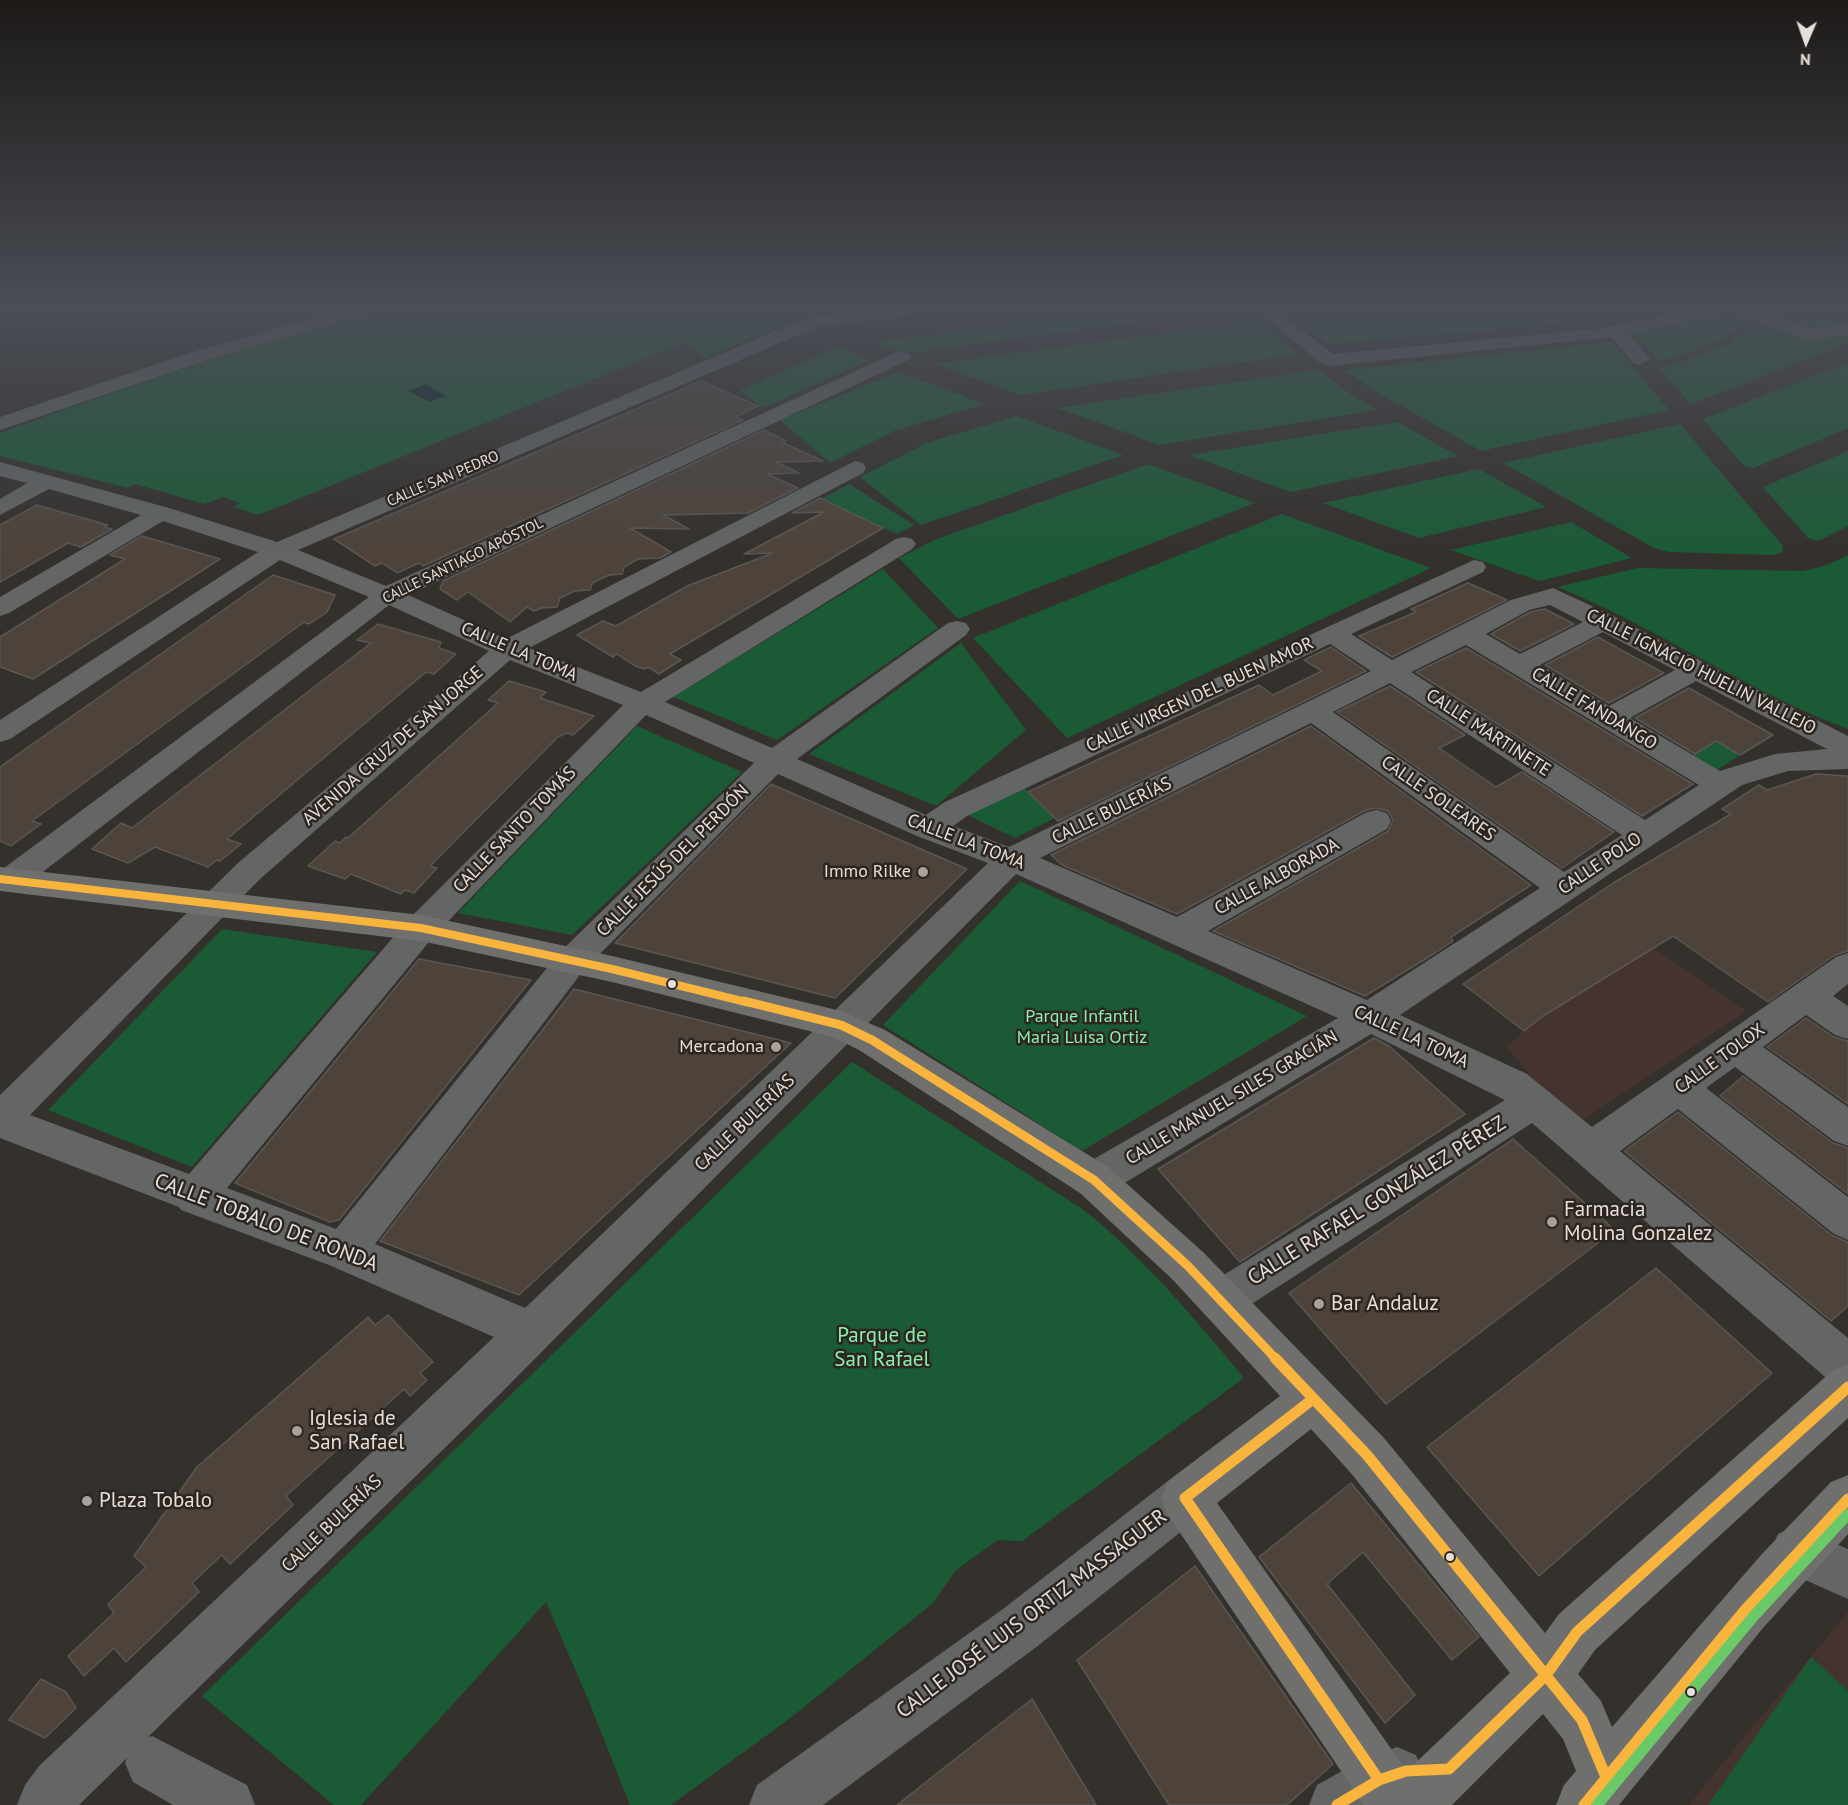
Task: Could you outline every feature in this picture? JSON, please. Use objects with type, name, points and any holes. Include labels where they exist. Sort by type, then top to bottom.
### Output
[{"type":"main road","points":[[6,880],[422,928],[571,962],[612,969],[841,1025],[872,1040],[1094,1180],[1221,1300],[1367,1455],[1582,1720],[1595,1791]]},
{"type":"main road","points":[[1185,1498],[1395,1793],[1546,1675],[1578,1632],[1848,1387]]},
{"type":"main road","name":"CALLE JOSÉ LUIS ORTIZ MASSAGUER","points":[[1185,1498],[1313,1399]]},
{"type":"main road","points":[[1595,1791],[1655,1715],[1796,1551],[1848,1499]]},
{"type":"street","points":[[0,424],[90,393]]},
{"type":"street","name":"CALLE SAN PEDRO","points":[[0,733],[251,566],[305,537],[631,393]]},
{"type":"street","name":"CALLE SANTIAGO APÓSTOL","points":[[6,880],[387,595],[821,393]]},
{"type":"street","name":"AVENIDA CRUZ DE SAN JORGE","points":[[0,1121],[249,871],[507,649],[855,468]]},
{"type":"street","name":"CALLE LA TOMA","points":[[0,469],[161,513],[279,551],[387,595],[507,649],[643,703],[773,762],[928,828],[1012,859],[1370,1017],[1514,1085],[1848,1367]]},
{"type":"street","points":[[0,508],[48,482]]},
{"type":"street","points":[[0,608],[161,513]]},
{"type":"street","name":"CALLE SANTO TOMÁS","points":[[195,1197],[422,928],[617,726],[643,703],[904,544]]},
{"type":"street","name":"CALLE VIRGEN DEL BUEN AMOR","points":[[928,828],[956,809],[1474,567]]},
{"type":"street","name":"CALLE IGNACIO HUELIN VALLEJO","points":[[1553,596],[1848,748]]},
{"type":"street","name":"CALLE BULERÍAS","points":[[45,1805],[59,1786],[118,1728],[482,1380],[529,1331],[794,1076],[841,1025],[1012,859],[1467,634],[1520,604],[1553,596]]},
{"type":"street","points":[[1520,665],[1604,621]]},
{"type":"street","name":"CALLE JESÚS DEL PERDÓN","points":[[344,1251],[571,962],[773,762],[957,628]]},
{"type":"street","name":"CALLE MARTINETE","points":[[1331,633],[1644,834]]},
{"type":"street","name":"CALLE FANDANGO","points":[[1467,634],[1721,785]]},
{"type":"street","points":[[1609,717],[1697,669]]},
{"type":"street","name":"CALLE SOLEARES","points":[[1313,711],[1563,888]]},
{"type":"street","name":"CALLE POLO","points":[[1370,1017],[1731,778],[1774,762],[1807,757],[1848,759]]},
{"type":"street","name":"CALLE ALBORADA","points":[[1178,932],[1376,821]]},
{"type":"street","name":"CALLE TOLOX","points":[[1591,1150],[1680,1089],[1848,966]]},
{"type":"street","points":[[1808,997],[1848,1024]]},
{"type":"street","name":"CALLE MANUEL SILES GRACIÁN","points":[[1094,1180],[1370,1017]]},
{"type":"street","points":[[1737,1048],[1848,1129]]},
{"type":"street","points":[[1680,1089],[1848,1221]]},
{"type":"street","name":"CALLE RAFAEL GONZÁLEZ PÉREZ","points":[[1221,1300],[1533,1102]]},
{"type":"street","name":"CALLE TOBALO DE RONDA","points":[[0,1121],[195,1197],[344,1251],[529,1331]]},
{"type":"street","name":"CALLE JOSÉ LUIS ORTIZ MASSAGUER","points":[[777,1805],[1021,1627],[1185,1498]]},
{"type":"street","points":[[1796,1551],[1848,1574]]},
{"type":"street","points":[[152,1763],[227,1805]]},
{"type":"shaded area","points":[[1579,907],[1632,933],[1747,1011],[1583,1120],[1564,1110],[1528,1073],[1507,1047],[1524,1031],[1463,984]]},
{"type":"shaded area","points":[[1848,1612],[1848,1805],[1689,1805],[1707,1782]]},
{"type":"green space","points":[[111,393],[559,393],[258,515],[234,507],[240,503],[223,497],[204,504],[135,484],[128,488],[0,456],[0,433]]},
{"type":"green space","points":[[744,393],[795,393],[762,408]]},
{"type":"green space","points":[[846,393],[955,393],[984,404],[894,431],[830,463],[780,420]]},
{"type":"green space","points":[[1159,393],[1349,393],[1377,410],[1160,445],[1058,408]]},
{"type":"green space","points":[[1379,393],[1655,393],[1669,410],[1481,451]]},
{"type":"green space","points":[[1681,393],[1719,393],[1691,404]]},
{"type":"green space","points":[[1770,393],[1848,393],[1848,428],[1754,468],[1744,466],[1703,419]]},
{"type":"green space","points":[[1017,416],[1123,455],[921,525],[860,477],[927,443]]},
{"type":"green space","points":[[1397,422],[1458,456],[1291,492],[1189,455]]},
{"type":"green space","points":[[1680,424],[1783,546],[1782,552],[1774,555],[1669,552],[1654,548],[1503,463]]},
{"type":"green space","points":[[1848,451],[1848,526],[1818,541],[1808,538],[1763,487]]},
{"type":"green space","points":[[1148,464],[1255,503],[958,619],[899,558],[937,539]]},
{"type":"green space","points":[[1479,469],[1546,507],[1419,538],[1323,503]]},
{"type":"green space","points":[[849,484],[914,525],[897,534],[821,499]]},
{"type":"green space","points":[[1282,514],[1431,568],[1067,738],[973,638]]},
{"type":"green space","points":[[1571,522],[1632,558],[1539,581],[1451,550]]},
{"type":"green space","points":[[1848,555],[1848,729],[1774,697],[1630,621],[1557,587],[1638,568],[1803,571],[1827,565]]},
{"type":"green space","points":[[883,569],[938,628],[777,740],[673,697]]},
{"type":"green space","points":[[961,643],[1026,730],[936,806],[809,754]]},
{"type":"green space","points":[[637,726],[742,772],[572,935],[458,913]]},
{"type":"green space","points":[[1716,741],[1740,755],[1715,771],[1691,756]]},
{"type":"green space","points":[[1022,786],[1055,818],[1015,838],[966,814]]},
{"type":"green space","name":"Parque Infantil Maria Luisa Ortiz","points":[[1020,881],[1307,1016],[1082,1151],[883,1025]]},
{"type":"green space","points":[[222,929],[377,952],[192,1167],[48,1110]]},
{"type":"green space","name":"Parque de San Rafael","points":[[852,1062],[1081,1208],[1147,1267],[1187,1310],[1244,1378],[1022,1541],[998,1540],[956,1570],[932,1604],[789,1719],[671,1805],[630,1805],[546,1602],[361,1805],[334,1805],[202,1696]]},
{"type":"green space","points":[[1811,1657],[1848,1691],[1848,1805],[1708,1805]]},
{"type":"water","points":[[412,393],[441,393],[446,396],[429,402]]},
{"type":"building","points":[[673,393],[729,393],[758,406],[736,417],[743,420],[423,566],[419,563],[397,573],[382,563],[375,566],[334,539]]},
{"type":"building","points":[[764,430],[786,441],[783,443],[823,461],[776,462],[799,473],[767,474],[798,488],[748,513],[663,515],[689,529],[630,528],[671,552],[660,558],[638,559],[624,567],[622,574],[609,575],[592,583],[590,590],[575,591],[560,598],[557,607],[534,611],[527,607],[510,622],[468,592],[457,600],[440,589],[443,581]]},
{"type":"building","points":[[820,498],[883,528],[670,654],[681,660],[659,674],[648,667],[644,669],[635,666],[617,654],[613,657],[577,635],[603,621],[616,626],[687,586],[773,553],[744,554],[824,512],[792,513]]},
{"type":"building","points":[[37,505],[108,525],[104,527],[112,529],[81,547],[68,543],[0,582],[0,525]]},
{"type":"building","points":[[142,536],[220,559],[33,679],[0,667],[0,637],[125,559],[110,555]]},
{"type":"building","points":[[273,575],[335,595],[327,612],[309,624],[304,622],[32,821],[41,824],[11,846],[0,841],[0,767]]},
{"type":"building","points":[[1468,583],[1507,600],[1392,657],[1359,636],[1416,612],[1411,609]]},
{"type":"building","points":[[1545,609],[1574,624],[1520,651],[1491,634],[1530,612]]},
{"type":"building","points":[[378,624],[441,642],[439,648],[456,654],[434,674],[426,672],[227,839],[241,844],[220,861],[217,860],[208,867],[155,847],[128,863],[92,849],[121,823],[132,828],[371,643],[357,640]]},
{"type":"building","points":[[1598,637],[1664,673],[1609,703],[1545,665]]},
{"type":"building","points":[[1331,647],[1366,671],[1058,821],[1028,792],[1259,685],[1273,695],[1322,671],[1304,660]]},
{"type":"building","points":[[1466,648],[1693,784],[1642,816],[1416,672]]},
{"type":"building","points":[[509,681],[546,692],[540,698],[594,716],[573,735],[567,733],[558,737],[430,866],[437,868],[414,893],[405,890],[401,894],[351,874],[345,879],[308,866],[335,841],[340,843],[346,837],[348,838],[498,703],[488,700]]},
{"type":"building","points":[[1390,686],[1465,735],[1439,748],[1496,787],[1522,772],[1614,832],[1562,868],[1337,712]]},
{"type":"building","points":[[1689,688],[1773,735],[1740,755],[1716,741],[1695,754],[1635,718]]},
{"type":"building","points":[[1311,726],[1531,885],[1451,937],[1453,941],[1365,996],[1213,931],[1388,831],[1393,820],[1388,811],[1375,808],[1364,811],[1177,914],[1062,865],[1051,855]]},
{"type":"building","points":[[1816,774],[1848,776],[1848,951],[1835,955],[1768,1002],[1673,936],[1543,1016],[1524,1031],[1463,984],[1613,883],[1731,814],[1722,809],[1759,785],[1767,790]]},
{"type":"building","points":[[771,784],[967,869],[835,998],[615,943]]},
{"type":"building","points":[[419,959],[531,980],[339,1220],[330,1222],[235,1183]]},
{"type":"building","points":[[574,989],[791,1043],[519,1295],[380,1241]]},
{"type":"building","points":[[1806,1018],[1834,1037],[1848,1041],[1848,1104],[1767,1047]]},
{"type":"building","points":[[1374,1038],[1389,1046],[1465,1114],[1240,1262],[1158,1169]]},
{"type":"building","points":[[1743,1076],[1833,1143],[1848,1148],[1848,1194],[1720,1096]]},
{"type":"building","points":[[1678,1112],[1833,1236],[1848,1242],[1848,1306],[1831,1321],[1624,1151]]},
{"type":"building","points":[[1513,1139],[1615,1230],[1386,1404],[1289,1293]]},
{"type":"building","points":[[1656,1268],[1772,1373],[1539,1576],[1427,1447]]},
{"type":"building","name":"Iglesia de San Rafael","points":[[388,1315],[433,1362],[420,1373],[427,1380],[410,1396],[404,1389],[286,1496],[293,1505],[230,1564],[222,1555],[192,1583],[199,1592],[126,1662],[114,1648],[84,1676],[68,1656],[114,1613],[108,1604],[146,1567],[134,1556],[197,1467],[368,1317],[375,1325]]},
{"type":"building","points":[[1351,1483],[1479,1637],[1452,1660],[1363,1552],[1327,1584],[1415,1695],[1385,1723],[1259,1557]]},
{"type":"building","points":[[1195,1566],[1333,1764],[1287,1805],[1169,1805],[1077,1660]]},
{"type":"building","points":[[41,1679],[66,1692],[76,1708],[45,1738],[9,1720]]},
{"type":"building","points":[[1032,1699],[1096,1805],[897,1805],[950,1763]]},
{"type":"transit line","points":[[0,879],[421,928],[612,969],[841,1025],[872,1040],[1094,1180],[1188,1266],[1367,1455],[1582,1720],[1606,1777]]},
{"type":"transit line","points":[[1337,1805],[1379,1780],[1406,1771],[1449,1769],[1546,1675],[1577,1632],[1848,1387]]},
{"type":"transit line","points":[[1313,1399],[1185,1498],[1379,1780]]},
{"type":"transit line","points":[[1584,1805],[1745,1610],[1848,1499]]},
{"type":"transit line","points":[[1597,1805],[1753,1617],[1848,1514]]},
{"type":"place","name":"Immo Rilke","points":[[923,872]]},
{"type":"place","name":"Mercadona","points":[[776,1047]]},
{"type":"place","name":"Farmacia Molina Gonzalez","points":[[1552,1222]]},
{"type":"place","name":"Bar Andaluz","points":[[1319,1304]]},
{"type":"place","name":"Iglesia de San Rafael","points":[[297,1431]]},
{"type":"place","name":"Plaza Tobalo","points":[[87,1501]]}]
